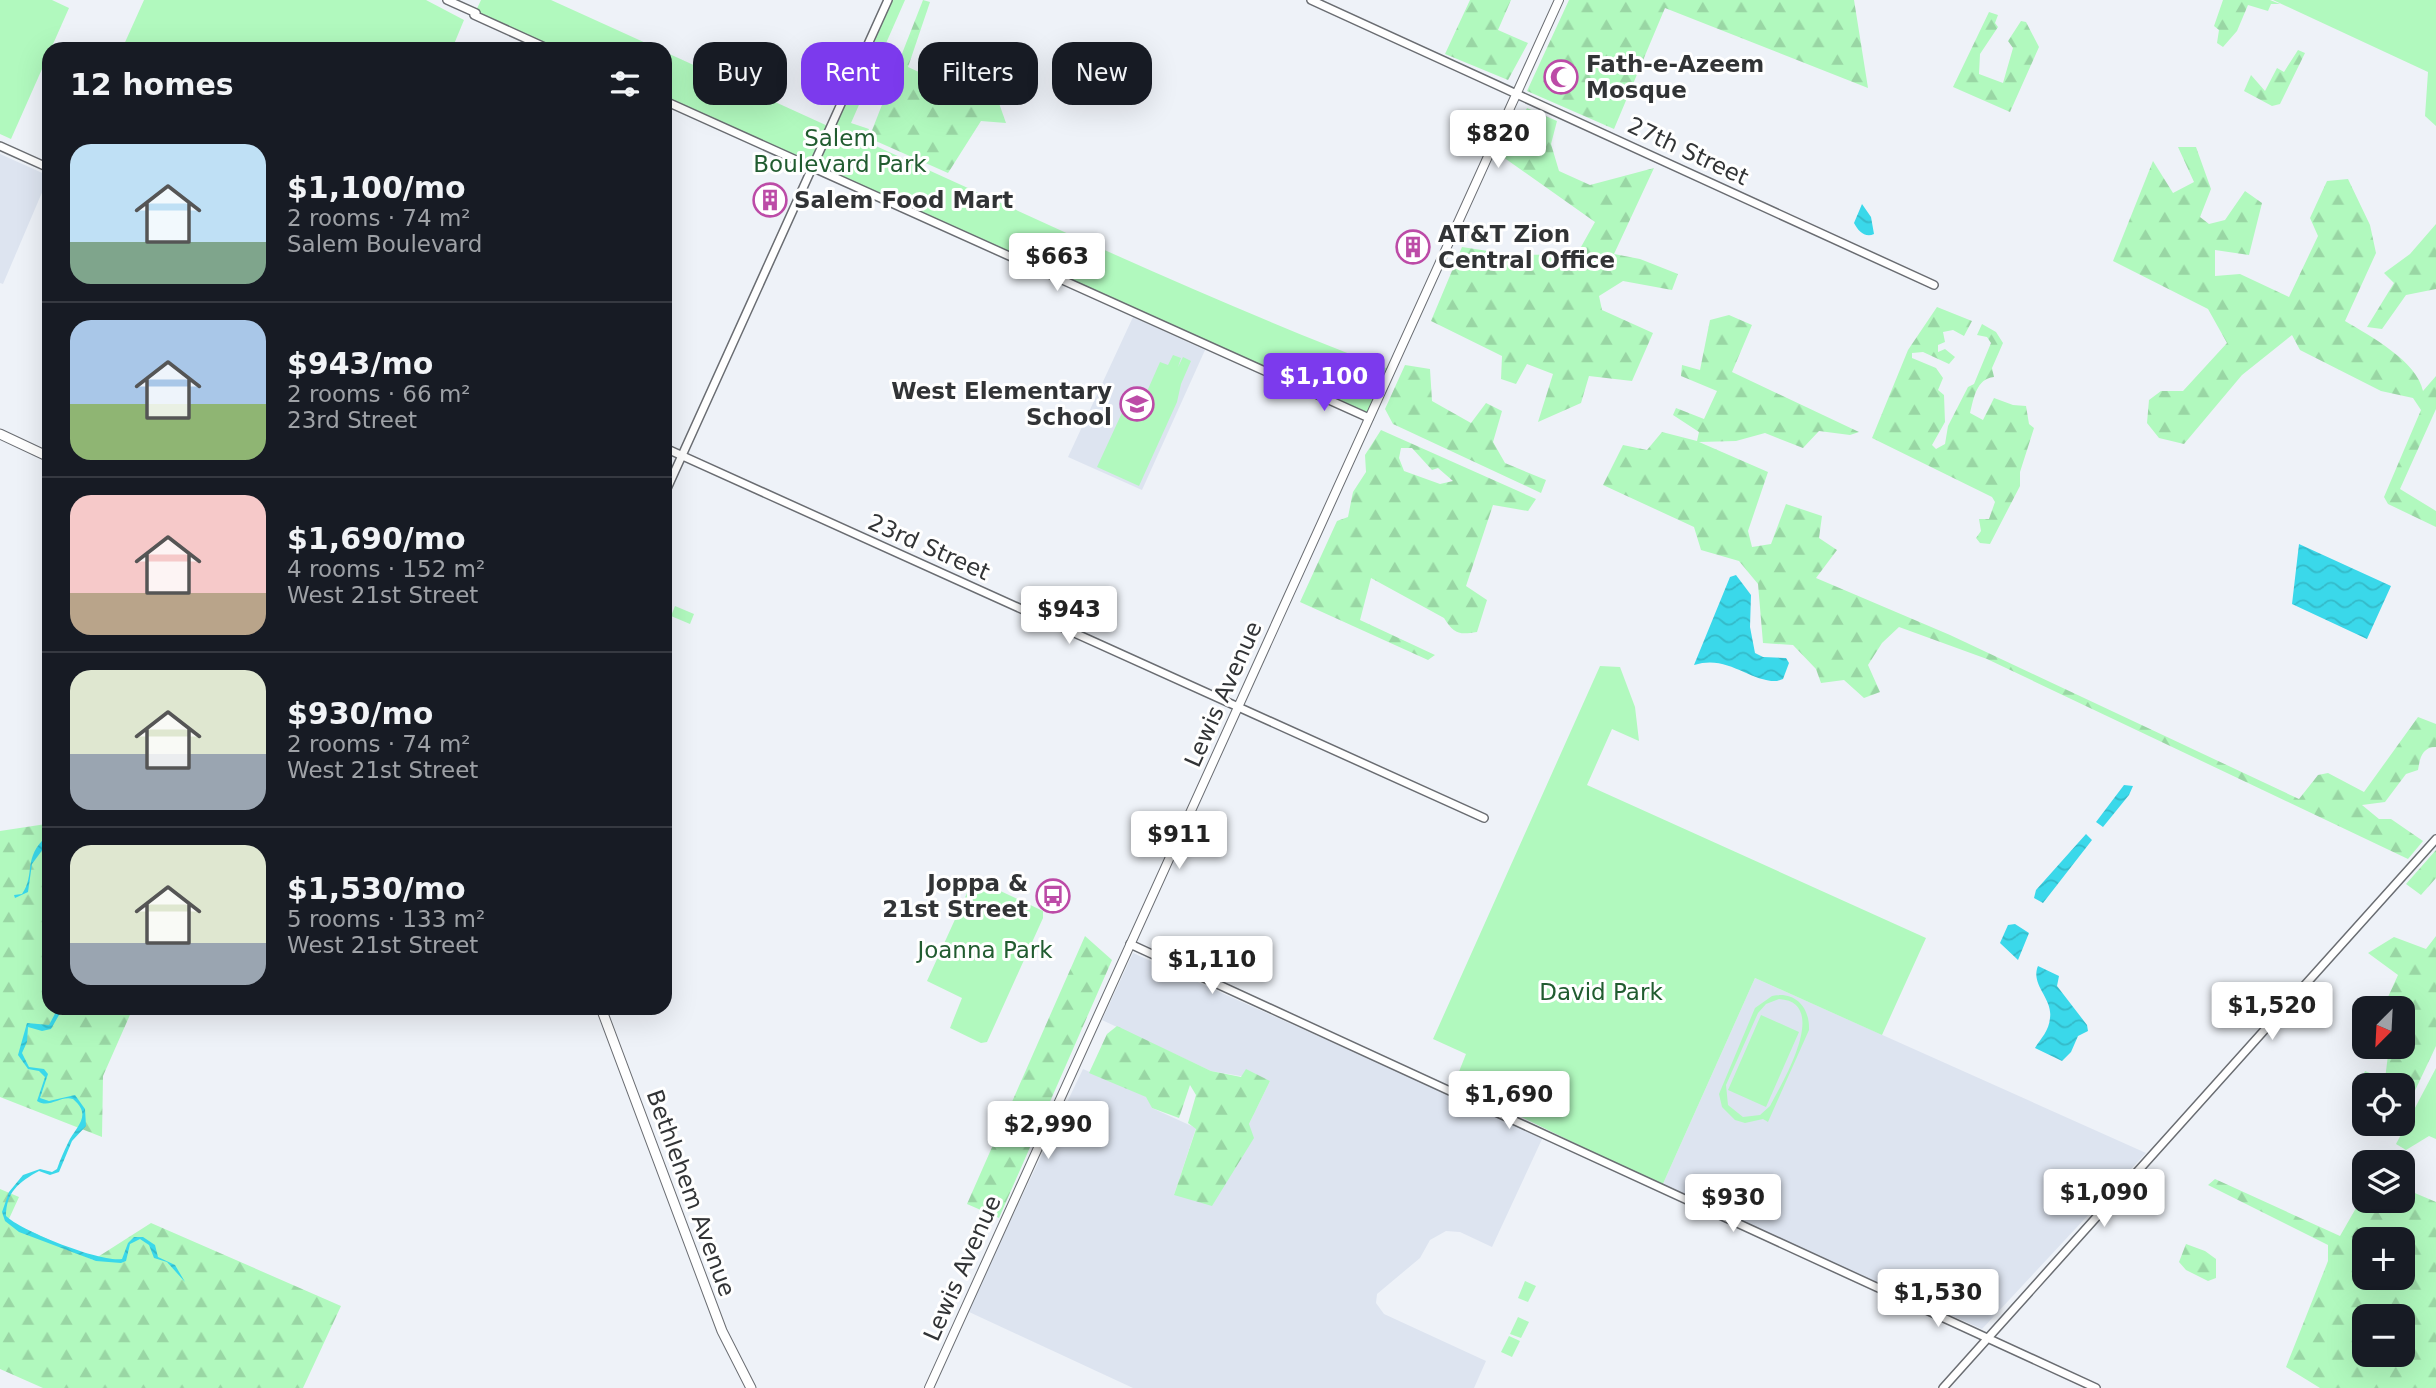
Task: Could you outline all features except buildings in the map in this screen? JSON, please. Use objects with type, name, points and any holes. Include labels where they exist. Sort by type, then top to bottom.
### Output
[{"type":"main road","name":"Lewis Avenue","points":[[929,1388],[1559,0]]},
{"type":"main road","points":[[0,435],[42,454]]},
{"type":"main road","name":"Bethlehem Avenue","points":[[604,1015],[722,1332],[751,1388]]},
{"type":"street","points":[[447,0],[534,42]]},
{"type":"street","points":[[672,478],[888,0]]},
{"type":"street","name":"27th Street","points":[[1311,0],[1934,285]]},
{"type":"street","points":[[672,104],[1370,418]]},
{"type":"street","points":[[0,146],[42,165]]},
{"type":"street","name":"23rd Street","points":[[672,451],[1484,818]]},
{"type":"street","points":[[1943,1388],[2436,839]]},
{"type":"street","points":[[1130,944],[2096,1388]]},
{"type":"shaded area","points":[[0,154],[42,173],[42,192],[3,284],[0,283]]},
{"type":"shaded area","name":"West Elementary School","points":[[1133,317],[1205,350],[1142,490],[1068,457]]},
{"type":"shaded area","points":[[1133,953],[1543,1137],[1492,1247],[1460,1232],[1446,1231],[1430,1240],[1420,1258],[1377,1294],[1376,1303],[1384,1314],[1486,1361],[1474,1388],[1133,1388],[967,1311],[1083,1069],[1147,1097],[1152,1108],[1196,1128],[1174,1195],[1249,1124],[1270,1081],[1211,1071],[1102,1020]]},
{"type":"shaded area","points":[[1755,978],[2146,1153],[1982,1329],[1662,1186]]},
{"type":"green space","points":[[0,0],[52,0],[69,8],[54,42],[42,42],[42,69],[11,139],[0,134]]},
{"type":"green space","points":[[144,0],[426,0],[464,20],[455,42],[125,42]]},
{"type":"green space","points":[[481,0],[551,0],[644,42],[534,42],[474,15]]},
{"type":"green space","name":"Salem Boulevard Park","points":[[888,0],[905,0],[887,42],[869,42]]},
{"type":"green space","points":[[923,0],[930,2],[908,67],[918,72],[918,105],[1000,105],[1006,123],[981,121],[948,173],[869,138],[882,105],[904,105],[904,49]]},
{"type":"green space","points":[[1470,0],[1511,0],[1498,30],[1528,43],[1508,80],[1445,54]]},
{"type":"green space","points":[[1569,0],[1854,0],[1868,88],[1665,8],[1614,129],[1527,91]]},
{"type":"green space","points":[[2223,0],[2270,0],[2280,4],[2271,4],[2268,11],[2248,5],[2237,31],[2223,47],[2217,43],[2219,30],[2214,26]]},
{"type":"green space","points":[[2273,0],[2436,0],[2436,126],[2425,116],[2428,72]]},
{"type":"green space","points":[[1989,12],[1998,15],[1995,23],[1998,27],[1980,54],[1979,74],[2003,83],[2013,48],[2008,41],[2021,21],[2026,22],[2039,47],[2010,112],[1953,87]]},
{"type":"green space","points":[[2298,50],[2305,53],[2280,104],[2272,106],[2244,91],[2251,75],[2265,91],[2277,68],[2284,72]]},
{"type":"green space","name":"Salem Boulevard Park","points":[[672,55],[693,65],[693,105],[782,105],[830,127],[840,105],[859,105],[851,123],[869,129],[865,141],[1192,288],[1391,370],[1369,418],[672,104]]},
{"type":"green space","points":[[1527,108],[1557,121],[1551,144],[1559,171],[1590,185],[1654,168],[1614,254],[1640,259],[1678,274],[1672,290],[1623,281],[1599,296],[1602,310],[1653,333],[1632,381],[1589,376],[1581,403],[1538,422],[1553,374],[1527,364],[1516,384],[1501,379],[1502,356],[1431,321],[1462,247],[1521,255],[1551,254],[1581,247],[1595,222],[1503,157]]},
{"type":"green space","points":[[2178,147],[2196,147],[2211,189],[2200,217],[2209,224],[2225,220],[2245,191],[2262,203],[2249,255],[2215,250],[2215,276],[2240,274],[2289,297],[2318,236],[2310,218],[2327,181],[2348,179],[2370,225],[2376,253],[2345,321],[2391,350],[2412,370],[2423,391],[2436,376],[2436,409],[2400,489],[2436,511],[2436,527],[2388,504],[2384,497],[2421,410],[2413,398],[2381,391],[2300,350],[2292,335],[2242,375],[2184,444],[2159,438],[2147,423],[2149,400],[2161,391],[2183,391],[2227,343],[2208,309],[2113,261],[2153,161],[2173,193],[2194,182]]},
{"type":"green space","points":[[2436,224],[2436,289],[2406,295],[2382,329],[2367,327],[2394,283],[2384,273],[2410,254]]},
{"type":"green space","points":[[1937,307],[1972,321],[1964,336],[1953,330],[1943,332],[1945,342],[1938,345],[1938,352],[1945,349],[1955,357],[1949,364],[1923,352],[1912,353],[1912,358],[1936,368],[1943,378],[1938,390],[1944,395],[1945,422],[1932,445],[1936,449],[1945,444],[1948,426],[1968,387],[1974,384],[1991,343],[1987,337],[1977,335],[1982,324],[1996,332],[2003,343],[1992,368],[1994,377],[1980,385],[1970,413],[1983,420],[1994,398],[2013,405],[2026,406],[2029,424],[2034,428],[2020,472],[2020,486],[1990,544],[1980,543],[1976,538],[1981,531],[1979,519],[1989,519],[1995,502],[1992,497],[1872,438],[1908,350]]},
{"type":"green space","points":[[1729,315],[1752,325],[1732,372],[1859,432],[1850,435],[1819,431],[1803,448],[1765,433],[1736,441],[1699,442],[1768,472],[1748,531],[1752,547],[1771,544],[1786,504],[1822,516],[1819,538],[1837,550],[1816,578],[1950,635],[2299,799],[2318,775],[2328,773],[2364,792],[2418,717],[2436,724],[2436,747],[2425,751],[2418,770],[2406,774],[2385,802],[2362,805],[2379,819],[2391,819],[2423,841],[2408,859],[1987,659],[1899,627],[1882,643],[1868,665],[1880,692],[1864,698],[1844,680],[1821,683],[1816,669],[1793,645],[1763,643],[1758,584],[1739,561],[1701,550],[1694,527],[1603,485],[1623,445],[1647,450],[1662,432],[1697,441],[1699,432],[1673,415],[1676,408],[1704,419],[1717,391],[1681,376],[1682,365],[1700,370],[1710,320]]},
{"type":"green space","points":[[1173,355],[1181,358],[1178,367],[1183,357],[1191,361],[1177,402],[1139,486],[1097,467],[1132,391],[1145,396],[1160,362],[1168,365]]},
{"type":"green space","points":[[1405,365],[1430,369],[1432,401],[1471,423],[1486,403],[1502,411],[1493,442],[1505,463],[1546,480],[1541,493],[1393,424],[1385,409]]},
{"type":"green space","points":[[1381,430],[1536,499],[1528,511],[1493,505],[1466,586],[1487,600],[1477,632],[1457,632],[1444,618],[1371,578],[1360,620],[1435,655],[1428,660],[1300,602],[1337,521],[1348,517],[1353,492],[1366,472],[1365,455]],"holes":[[[1401,448],[1412,448],[1432,470],[1438,468],[1453,481],[1440,484],[1404,471],[1399,458]]]},
{"type":"green space","points":[[675,606],[694,614],[690,624],[672,616]]},
{"type":"green space","name":"David Park","points":[[1600,666],[1620,667],[1635,707],[1639,741],[1612,729],[1587,785],[1926,938],[1882,1035],[1755,978],[1662,1186],[1454,1084],[1466,1054],[1433,1039]]},
{"type":"green space","points":[[42,825],[42,1015],[130,1015],[103,1076],[102,1137],[0,1097],[0,831]]},
{"type":"green space","points":[[2436,850],[2436,878],[2421,895],[2406,884]]},
{"type":"green space","name":"Joanna Park","points":[[977,880],[1043,911],[1043,918],[987,1042],[981,1043],[950,1028],[962,998],[927,981],[972,882]]},
{"type":"green space","points":[[1085,936],[1112,960],[999,1218],[967,1204]]},
{"type":"green space","points":[[2436,936],[2436,1046],[2415,1091],[2415,1073],[2386,1073],[2388,1059],[2415,1059],[2415,996],[2388,996],[2398,975],[2368,953],[2394,937],[2426,949]]},
{"type":"green space","points":[[1772,996],[1794,998],[1800,1002],[1807,1014],[1809,1030],[1768,1122],[1763,1119],[1745,1123],[1735,1120],[1722,1107],[1719,1094],[1755,1008]],"holes":[[[1779,999],[1794,1004],[1801,1014],[1802,1028],[1792,1063],[1770,1106],[1760,1115],[1743,1117],[1728,1105],[1726,1085],[1758,1013],[1766,1004]]]},
{"type":"green space","points":[[1761,1015],[1799,1032],[1766,1107],[1728,1090]]},
{"type":"green space","points":[[1117,1026],[1211,1071],[1241,1077],[1246,1069],[1270,1081],[1249,1124],[1254,1138],[1212,1206],[1174,1195],[1196,1129],[1188,1123],[1196,1095],[1190,1085],[1179,1118],[1152,1108],[1146,1097],[1089,1073],[1107,1034]]},
{"type":"green space","points":[[2436,1068],[2436,1139],[2429,1136],[2406,1150],[2396,1144],[2400,1136],[2415,1136],[2415,1108]]},
{"type":"green space","points":[[2215,1179],[2340,1236],[2353,1213],[2415,1213],[2415,1193],[2436,1202],[2436,1388],[2320,1388],[2286,1367],[2328,1261],[2328,1245],[2208,1185]]},
{"type":"green space","points":[[0,1189],[19,1197],[8,1221],[93,1260],[151,1223],[341,1306],[303,1388],[43,1388],[0,1369]]},
{"type":"green space","points":[[2186,1244],[2205,1251],[2216,1259],[2216,1278],[2208,1281],[2186,1270],[2179,1262]]},
{"type":"green space","points":[[1525,1281],[1536,1286],[1528,1302],[1518,1298]]},
{"type":"green space","points":[[1518,1317],[1529,1322],[1521,1338],[1510,1334]]},
{"type":"green space","points":[[1509,1336],[1520,1341],[1512,1357],[1501,1352]]},
{"type":"water","points":[[1862,204],[1871,217],[1874,234],[1862,233],[1854,223]]},
{"type":"water","points":[[2299,544],[2391,586],[2367,639],[2292,604]]},
{"type":"water","points":[[1736,575],[1751,595],[1750,627],[1755,653],[1763,657],[1786,658],[1789,663],[1783,679],[1767,680],[1717,663],[1694,665],[1730,577]]},
{"type":"water","points":[[2124,785],[2133,786],[2103,827],[2096,822]]},
{"type":"water","points":[[2086,834],[2092,840],[2043,903],[2034,898],[2036,890]]},
{"type":"water","points":[[42,841],[42,850],[32,864],[28,892],[15,898],[14,895],[22,894],[26,887],[32,859]]},
{"type":"water","points":[[2015,924],[2029,933],[2018,960],[2000,943],[2008,925]]},
{"type":"water","points":[[2038,966],[2059,976],[2057,986],[2087,1025],[2088,1031],[2078,1036],[2071,1052],[2062,1061],[2035,1048],[2046,1031],[2050,1018],[2048,1004],[2037,979]]},
{"type":"water","points":[[54,1015],[59,1015],[51,1029],[42,1031],[28,1027],[27,1042],[22,1053],[29,1067],[44,1069],[48,1074],[40,1098],[49,1101],[75,1095],[85,1109],[86,1126],[72,1141],[59,1172],[50,1175],[39,1171],[15,1189],[8,1200],[6,1216],[28,1230],[62,1245],[112,1259],[122,1259],[128,1243],[134,1237],[143,1237],[155,1245],[158,1257],[175,1265],[185,1282],[167,1262],[154,1258],[149,1245],[140,1239],[130,1244],[126,1261],[96,1261],[19,1232],[5,1221],[2,1212],[9,1192],[23,1175],[40,1169],[52,1172],[57,1169],[81,1121],[82,1111],[73,1099],[46,1103],[37,1101],[45,1077],[39,1071],[28,1069],[18,1055],[27,1023],[49,1025]]},
{"type":"place","name":"Fath-e-Azeem Mosque","points":[[1561,77]]},
{"type":"place","name":"Salem Food Mart","points":[[770,200]]},
{"type":"place","name":"AT&T Zion Central Office","points":[[1413,247]]},
{"type":"place","name":"West Elementary School","points":[[1137,404]]},
{"type":"place","name":"Joppa & 21st Street","points":[[1053,896]]}]
